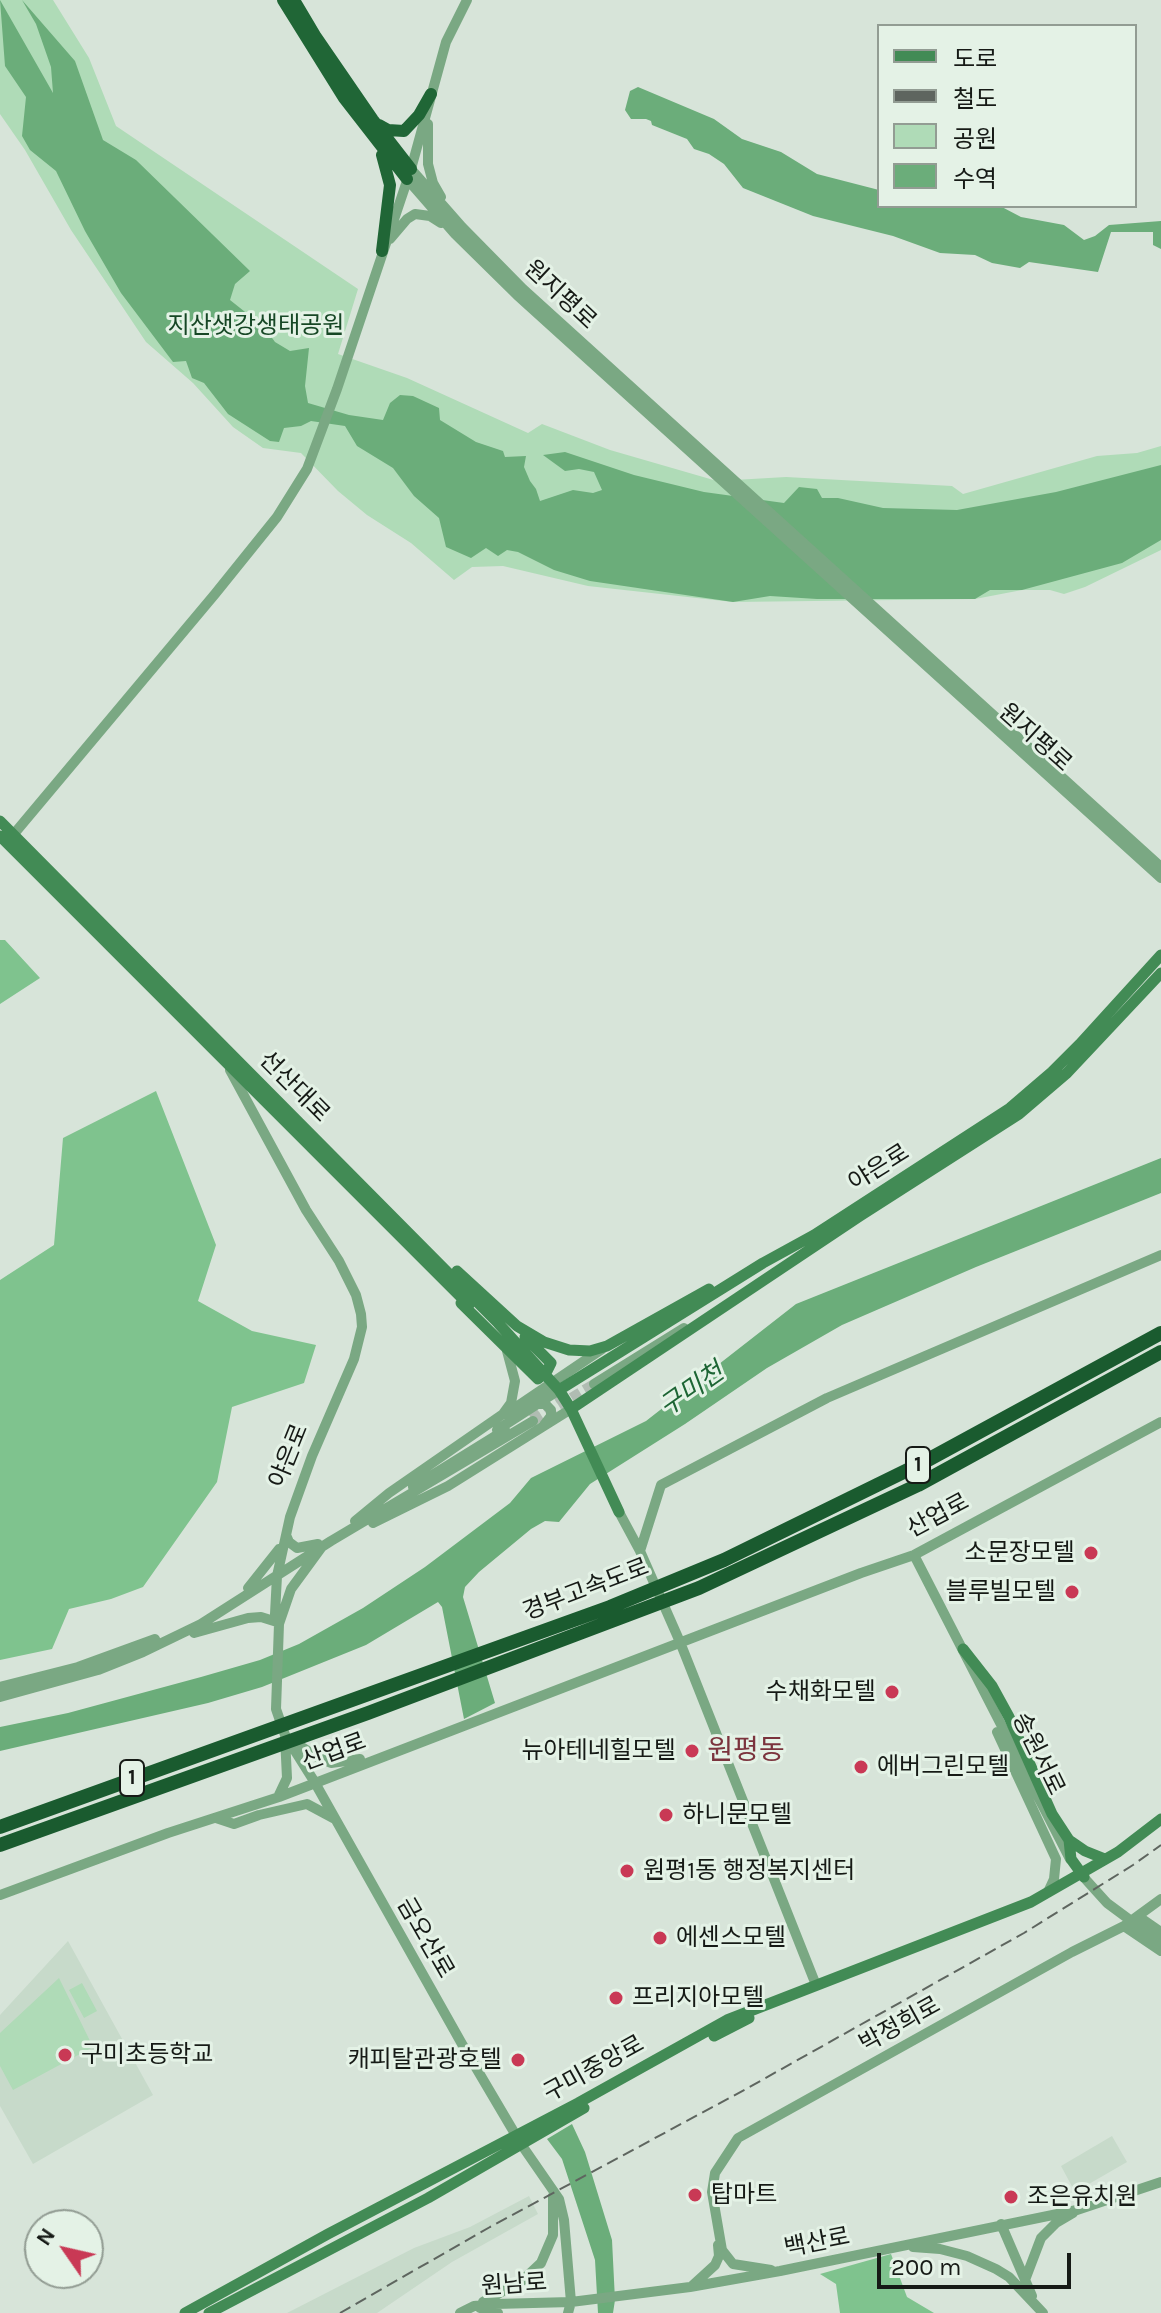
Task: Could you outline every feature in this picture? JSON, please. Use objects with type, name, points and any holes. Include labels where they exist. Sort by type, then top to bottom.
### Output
[{"type":"highway","points":[[283,0],[344,98],[371,134],[409,174]]},
{"type":"highway","points":[[294,0],[409,174]]},
{"type":"highway","points":[[373,120],[388,130],[404,131],[419,115],[431,94]]},
{"type":"highway","points":[[371,134],[384,158],[390,185],[382,251]]},
{"type":"highway","name":"경부고속도로","points":[[0,1827],[635,1596],[724,1560],[884,1483],[1161,1333]]},
{"type":"highway","name":"경부고속도로","points":[[0,1845],[435,1689],[676,1598],[770,1557],[918,1485],[1161,1352]]},
{"type":"main road","name":"선산대로","points":[[0,821],[7,838],[227,1064],[263,1094],[391,1216],[497,1321],[557,1388]]},
{"type":"main road","name":"선산대로","points":[[7,838],[406,1242],[497,1321]]},
{"type":"main road","name":"야은로","points":[[814,1235],[925,1165],[1034,1089],[1080,1044],[1161,955]]},
{"type":"main road","name":"야은로","points":[[860,1216],[983,1139],[1042,1097],[1161,973]]},
{"type":"main road","points":[[571,1409],[860,1216]]},
{"type":"main road","points":[[497,1321],[557,1348],[583,1351],[607,1346],[814,1235]]},
{"type":"main road","points":[[406,1242],[432,1275],[506,1349],[537,1379],[543,1376],[551,1365],[497,1321]]},
{"type":"main road","points":[[591,1397],[581,1398],[576,1393],[575,1384],[588,1379],[763,1263]]},
{"type":"main road","points":[[588,1379],[557,1388],[571,1409],[619,1512]]},
{"type":"main road","points":[[963,1649],[992,1686],[1052,1814],[1069,1840],[1105,1859]]},
{"type":"main road","name":"구미중앙로","points":[[209,2313],[428,2198],[519,2140],[727,2020],[971,1926],[1083,1876],[1161,1819]]},
{"type":"main road","name":"구미중앙로","points":[[185,2313],[328,2234],[519,2140],[748,2018],[964,1936],[1040,1903],[1125,1853],[1161,1827]]},
{"type":"main road","points":[[1069,1840],[1071,1859],[1083,1876]]},
{"type":"street","points":[[7,838],[268,528],[296,490],[337,389],[409,174],[446,42],[467,0]]},
{"type":"street","points":[[431,94],[426,145],[428,164],[457,229]]},
{"type":"street","name":"원지평로","points":[[409,174],[517,295],[687,445],[1160,875]]},
{"type":"street","points":[[382,251],[396,231],[415,214],[430,216],[457,229]]},
{"type":"street","name":"야은로","points":[[227,1064],[306,1210],[335,1254],[356,1295],[362,1327],[354,1359],[300,1486],[278,1572]]},
{"type":"street","points":[[254,1112],[263,1094]]},
{"type":"street","name":"야은로","points":[[588,1379],[860,1216]]},
{"type":"street","name":"야은로","points":[[588,1379],[814,1235]]},
{"type":"street","points":[[640,1551],[661,1485],[827,1398],[1161,1255]]},
{"type":"street","points":[[169,1640],[248,1618],[261,1617],[278,1623],[291,1589],[323,1544],[389,1493],[607,1346]]},
{"type":"street","points":[[495,1421],[511,1403],[514,1390],[515,1373],[506,1349]]},
{"type":"street","points":[[355,1521],[557,1388]]},
{"type":"street","points":[[390,1500],[551,1413],[545,1404],[537,1404]]},
{"type":"street","points":[[0,1697],[98,1670],[201,1624],[323,1544],[533,1423],[571,1409]]},
{"type":"street","name":"산업로","points":[[0,1895],[279,1797],[314,1781],[914,1555],[1161,1422]]},
{"type":"street","points":[[619,1512],[640,1551],[680,1642],[816,1985]]},
{"type":"street","points":[[286,1535],[297,1548],[323,1544]]},
{"type":"street","points":[[248,1588],[270,1563],[286,1535]]},
{"type":"street","name":"송원서로","points":[[914,1555],[985,1690],[1040,1805],[1070,1858],[1091,1888],[1107,1903],[1161,1943]]},
{"type":"street","points":[[0,1687],[78,1667],[137,1647],[177,1629],[278,1572]]},
{"type":"street","name":"금오산로","points":[[278,1572],[275,1700],[285,1735],[519,2140],[552,2187],[564,2220],[569,2308]]},
{"type":"street","points":[[963,1649],[979,1694],[1055,1855],[1057,1864],[1048,1892]]},
{"type":"street","points":[[285,1735],[331,1763],[386,1756]]},
{"type":"street","points":[[279,1797],[287,1778],[285,1735]]},
{"type":"street","points":[[214,1818],[234,1824],[307,1804],[335,1819]]},
{"type":"street","points":[[1055,1855],[1071,1859]]},
{"type":"street","name":"박정희로","points":[[717,2225],[712,2192],[715,2173],[738,2138],[1124,1926],[1161,1899]]},
{"type":"street","points":[[1139,1917],[1161,1932]]},
{"type":"street","points":[[1124,1926],[1161,1951]]},
{"type":"street","name":"백산로","points":[[569,2308],[621,2296],[780,2271],[1077,2210],[1161,2182]]},
{"type":"street","points":[[474,2306],[523,2280],[541,2263],[553,2235],[552,2187]]},
{"type":"street","points":[[1025,2280],[1041,2238],[1056,2223],[1077,2210]]},
{"type":"street","points":[[1001,2224],[1043,2313]]},
{"type":"street","points":[[717,2225],[722,2250],[729,2262],[780,2271]]},
{"type":"street","points":[[690,2287],[718,2261],[717,2225]]},
{"type":"street","points":[[903,2246],[940,2249],[983,2262],[1009,2277],[1043,2313]]},
{"type":"street","points":[[474,2306],[498,2313]]},
{"type":"street","name":"원남로","points":[[460,2313],[474,2306],[569,2308]]},
{"type":"shaded area","points":[[0,940],[5,940],[40,978],[0,1004]]},
{"type":"shaded area","points":[[156,1091],[216,1245],[198,1301],[252,1331],[316,1345],[304,1383],[232,1407],[217,1482],[143,1587],[69,1609],[52,1649],[0,1660],[0,1280],[54,1245],[63,1138]]},
{"type":"shaded area","name":"구미초등학교","points":[[68,1941],[153,2095],[33,2164],[0,2106],[0,2015]]},
{"type":"shaded area","points":[[1112,2136],[1127,2162],[1075,2192],[1061,2166]]},
{"type":"shaded area","points":[[529,2196],[538,2214],[452,2262],[377,2313],[287,2313],[414,2248],[470,2227]]},
{"type":"shaded area","points":[[891,2254],[907,2297],[934,2313],[840,2313],[836,2284],[820,2274]]},
{"type":"green space","name":"지산샛강생태공원","points":[[0,0],[53,0],[89,58],[116,126],[358,289],[338,354],[407,378],[528,433],[542,424],[610,450],[717,481],[786,477],[952,486],[963,494],[1097,456],[1137,453],[1161,446],[1161,550],[1064,594],[1050,590],[1022,590],[975,599],[733,602],[588,586],[503,566],[472,567],[454,580],[411,543],[367,515],[338,491],[301,453],[263,448],[233,427],[193,383],[146,342],[71,230],[25,150],[0,114]]},
{"type":"green space","points":[[59,1978],[93,2047],[13,2090],[0,2066],[0,2033]]},
{"type":"green space","points":[[82,1983],[97,2011],[84,2018],[69,1990]]},
{"type":"water","name":"지산샛강생태공원","points":[[0,0],[53,93],[51,67],[36,24],[22,0],[75,61],[103,140],[136,160],[250,271],[235,284],[230,300],[264,327],[275,342],[290,351],[309,348],[305,386],[308,403],[349,415],[383,420],[390,403],[400,395],[413,396],[439,408],[440,420],[476,442],[503,451],[505,457],[526,456],[524,467],[540,501],[573,490],[593,493],[602,490],[594,472],[579,469],[565,471],[543,455],[565,452],[634,475],[704,492],[784,503],[799,487],[817,489],[822,498],[838,498],[883,508],[957,510],[1056,492],[1161,465],[1161,540],[1122,563],[1022,590],[990,590],[975,599],[770,596],[733,602],[590,581],[554,570],[518,552],[507,550],[498,556],[486,548],[471,558],[446,547],[439,518],[414,496],[393,468],[357,446],[345,426],[311,421],[284,428],[279,442],[270,441],[228,414],[204,383],[192,378],[186,361],[173,362],[121,293],[85,231],[56,171],[30,150],[22,136],[26,97],[5,66]]},
{"type":"water","points":[[638,87],[714,119],[742,139],[781,152],[817,174],[877,189],[877,208],[1004,208],[1021,217],[1064,225],[1084,240],[1109,225],[1161,221],[1161,249],[1153,245],[1153,232],[1111,232],[1098,272],[1029,262],[1020,268],[992,263],[975,255],[940,253],[893,236],[813,216],[743,188],[724,164],[694,149],[687,139],[652,125],[646,119],[631,119],[625,110],[630,91]]},
{"type":"water","name":"구미천","points":[[1161,1158],[1161,1193],[842,1325],[767,1368],[590,1484],[559,1522],[545,1521],[531,1529],[465,1587],[463,1597],[495,1703],[464,1719],[442,1607],[438,1602],[366,1645],[262,1687],[208,1703],[0,1751],[0,1727],[68,1713],[201,1677],[260,1660],[299,1644],[363,1608],[425,1567],[510,1503],[531,1478],[646,1421],[796,1304]]},
{"type":"water","points":[[572,2124],[585,2152],[612,2240],[613,2313],[598,2313],[595,2260],[562,2159],[547,2139]]},
{"type":"tunnel","points":[[533,1421],[594,1384]]},
{"type":"tunnel","points":[[529,1415],[566,1392]]},
{"type":"railway","points":[[340,2313],[1024,1933],[1161,1845]]},
{"type":"place","name":"소문장모텔","points":[[1091,1553]]},
{"type":"place","name":"블루빌모텔","points":[[1072,1592]]},
{"type":"place","name":"수채화모텔","points":[[892,1692]]},
{"type":"place","name":"뉴아테네힐모텔","points":[[692,1751]]},
{"type":"place","name":"에버그린모텔","points":[[861,1767]]},
{"type":"place","name":"하니문모텔","points":[[666,1815]]},
{"type":"place","name":"원평1동 행정복지센터","points":[[627,1871]]},
{"type":"place","name":"에센스모텔","points":[[660,1938]]},
{"type":"place","name":"프리지아모텔","points":[[616,1998]]},
{"type":"place","name":"구미초등학교","points":[[65,2055]]},
{"type":"place","name":"캐피탈관광호텔","points":[[518,2060]]},
{"type":"place","name":"탑마트","points":[[695,2195]]},
{"type":"place","name":"조은유치원","points":[[1011,2197]]},
{"type":"district","name":"원평동","points":[[746,1751]]}]
